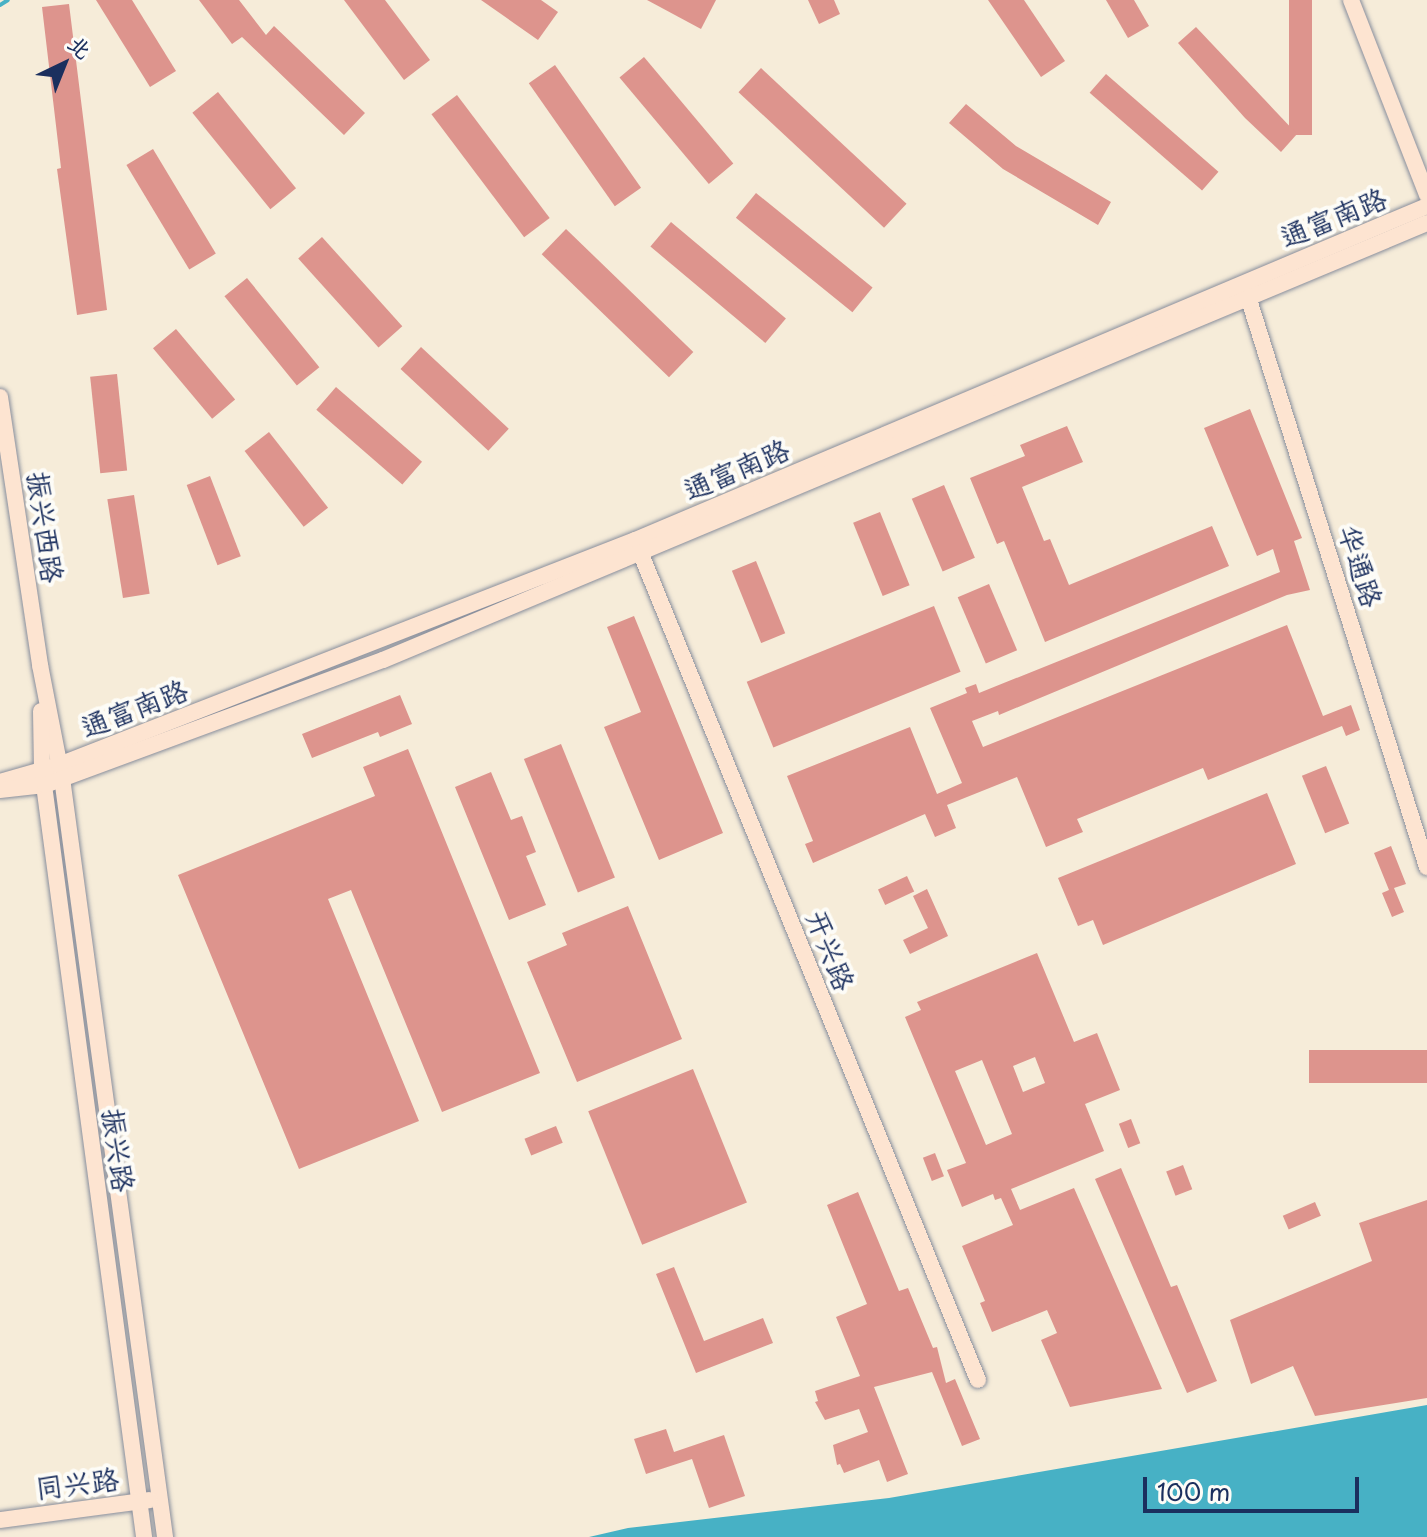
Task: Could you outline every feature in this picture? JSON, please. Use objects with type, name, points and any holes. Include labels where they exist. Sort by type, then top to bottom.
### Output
[{"type":"main road","points":[[1351,0],[1427,195]]},
{"type":"main road","name":"通富南路","points":[[43,778],[383,660],[638,546],[1246,289],[1427,206]]},
{"type":"main road","name":"通富南路","points":[[1246,289],[1427,223]]},
{"type":"main road","name":"华通路","points":[[1246,289],[1427,867]]},
{"type":"main road","name":"振兴西路","points":[[0,397],[40,665],[61,771]]},
{"type":"main road","name":"开兴路","points":[[638,546],[978,1380]]},
{"type":"main road","name":"振兴西路","points":[[40,665],[43,778]]},
{"type":"main road","name":"振兴路","points":[[61,771],[165,1537]]},
{"type":"main road","points":[[0,782],[43,778]]},
{"type":"main road","points":[[0,790],[43,778]]},
{"type":"main road","name":"振兴路","points":[[43,778],[144,1537]]},
{"type":"main road","name":"同兴路","points":[[0,1520],[160,1500]]},
{"type":"water","points":[[1427,1405],[1427,1537],[589,1537],[628,1528],[889,1498]]},
{"type":"building","points":[[96,0],[132,0],[176,71],[150,87]]},
{"type":"building","points":[[199,0],[239,0],[266,35],[274,26],[365,113],[344,135],[242,37],[232,44]]},
{"type":"building","points":[[344,0],[385,0],[430,60],[404,80]]},
{"type":"building","points":[[481,0],[541,0],[558,12],[538,40]]},
{"type":"building","points":[[647,0],[716,0],[701,29]]},
{"type":"building","points":[[808,0],[834,0],[840,14],[819,24]]},
{"type":"building","points":[[988,0],[1024,0],[1065,61],[1041,77]]},
{"type":"building","points":[[1106,0],[1134,0],[1149,26],[1128,38]]},
{"type":"building","points":[[1289,0],[1312,0],[1312,135],[1289,135]]},
{"type":"building","points":[[69,4],[107,310],[77,315],[57,169],[61,168],[42,7]]},
{"type":"building","points":[[1196,27],[1297,134],[1281,152],[1245,118],[1178,43]]},
{"type":"building","points":[[644,57],[733,163],[709,184],[619,78]]},
{"type":"building","points":[[555,65],[641,188],[615,206],[529,83]]},
{"type":"building","points":[[761,68],[907,204],[884,228],[738,92]]},
{"type":"building","points":[[1106,74],[1218,172],[1202,191],[1090,93]]},
{"type":"building","points":[[218,92],[296,188],[270,209],[192,113]]},
{"type":"building","points":[[457,95],[550,218],[524,237],[431,114]]},
{"type":"building","points":[[966,104],[1016,146],[1111,202],[1098,225],[1003,169],[949,123]]},
{"type":"building","points":[[153,149],[216,254],[189,270],[126,165]]},
{"type":"building","points":[[756,193],[873,287],[852,312],[736,218]]},
{"type":"building","points":[[671,222],[786,318],[765,343],[650,247]]},
{"type":"building","points":[[566,229],[693,352],[669,377],[542,254]]},
{"type":"building","points":[[322,237],[402,326],[379,348],[298,258]]},
{"type":"building","points":[[247,278],[319,367],[297,386],[224,296]]},
{"type":"building","points":[[176,329],[235,399],[212,419],[153,348]]},
{"type":"building","points":[[421,347],[509,429],[488,451],[401,369]]},
{"type":"building","points":[[117,374],[127,470],[100,473],[90,377]]},
{"type":"building","points":[[336,387],[422,462],[402,484],[316,410]]},
{"type":"building","points":[[1250,409],[1302,538],[1294,541],[1310,590],[1287,595],[999,715],[998,711],[972,721],[983,747],[1287,625],[1323,716],[1351,705],[1360,730],[1346,736],[1342,726],[1208,780],[1203,768],[1077,819],[1083,832],[1046,847],[1017,777],[947,805],[956,828],[935,837],[925,814],[813,863],[805,844],[813,841],[787,776],[910,727],[937,794],[962,783],[930,708],[967,693],[965,688],[976,684],[979,693],[1280,572],[1273,549],[1257,556],[1204,428]]},
{"type":"building","points":[[1067,426],[1083,462],[1022,487],[1044,541],[1050,539],[1069,585],[1212,526],[1229,566],[1045,642],[1004,541],[997,544],[970,478],[1025,456],[1020,445]]},
{"type":"building","points":[[269,432],[328,508],[304,527],[245,451]]},
{"type":"building","points":[[210,476],[241,556],[217,565],[187,485]]},
{"type":"building","points":[[944,485],[975,558],[943,571],[912,499]]},
{"type":"building","points":[[134,495],[150,594],[123,598],[107,499]]},
{"type":"building","points":[[880,512],[910,585],[883,596],[853,523]]},
{"type":"building","points":[[756,561],[785,633],[761,643],[732,571]]},
{"type":"building","points":[[989,584],[1017,650],[986,664],[958,597]]},
{"type":"building","points":[[934,606],[961,672],[773,748],[747,682]]},
{"type":"building","points":[[634,616],[723,833],[659,860],[604,727],[641,712],[607,627]]},
{"type":"building","points":[[400,695],[412,724],[380,737],[378,732],[312,758],[302,734]]},
{"type":"building","points":[[561,744],[615,878],[578,892],[524,759]]},
{"type":"building","points":[[408,749],[540,1073],[442,1112],[351,890],[328,899],[419,1121],[299,1169],[178,875],[375,796],[363,767]]},
{"type":"building","points":[[1326,766],[1349,823],[1325,833],[1302,776]]},
{"type":"building","points":[[491,772],[511,820],[522,816],[536,852],[526,856],[546,905],[509,920],[455,787]]},
{"type":"building","points":[[1267,793],[1296,864],[1103,945],[1093,920],[1078,926],[1058,878]]},
{"type":"building","points":[[1391,846],[1406,884],[1394,888],[1404,912],[1392,917],[1382,893],[1389,890],[1374,853]]},
{"type":"building","points":[[907,876],[914,891],[885,905],[878,890]]},
{"type":"building","points":[[927,889],[948,936],[910,954],[903,940],[928,928],[913,896]]},
{"type":"building","points":[[628,906],[682,1039],[577,1082],[527,962],[567,945],[562,933]]},
{"type":"building","points":[[1037,953],[1074,1042],[1097,1033],[1120,1090],[1085,1104],[1104,1151],[1011,1189],[1020,1210],[1074,1188],[1162,1389],[1070,1407],[1041,1340],[1057,1333],[1047,1310],[992,1332],[980,1303],[985,1301],[962,1246],[1013,1225],[1001,1198],[995,1200],[993,1194],[962,1207],[947,1170],[966,1163],[905,1017],[921,1010],[917,1002]],"holes":[[[1035,1057],[1045,1083],[1023,1092],[1013,1066]],[[982,1060],[1012,1134],[986,1145],[955,1071]]]},
{"type":"building","points":[[1309,1050],[1427,1050],[1427,1083],[1309,1083]]},
{"type":"building","points":[[693,1069],[747,1203],[642,1245],[588,1111]]},
{"type":"building","points":[[1131,1119],[1140,1143],[1128,1148],[1119,1124]]},
{"type":"building","points":[[556,1126],[563,1143],[531,1155],[524,1139]]},
{"type":"building","points":[[935,1153],[944,1176],[932,1181],[923,1158]]},
{"type":"building","points":[[1183,1165],[1192,1189],[1176,1196],[1166,1171]]},
{"type":"building","points":[[1121,1168],[1171,1287],[1177,1285],[1217,1381],[1187,1393],[1095,1179]]},
{"type":"building","points":[[858,1192],[899,1291],[908,1288],[933,1348],[937,1347],[946,1383],[955,1379],[980,1439],[962,1446],[932,1372],[874,1387],[908,1474],[887,1482],[879,1460],[844,1473],[840,1464],[837,1465],[833,1445],[868,1432],[859,1409],[825,1420],[815,1402],[818,1401],[815,1391],[860,1376],[836,1317],[867,1304],[827,1205]]},
{"type":"building","points":[[1427,1200],[1427,1398],[1315,1416],[1293,1366],[1251,1384],[1230,1320],[1372,1261],[1359,1223]]},
{"type":"building","points":[[1315,1202],[1321,1216],[1289,1229],[1283,1216]]},
{"type":"building","points":[[674,1267],[704,1341],[763,1318],[773,1343],[696,1373],[656,1274]]},
{"type":"building","points":[[666,1429],[674,1452],[724,1435],[745,1496],[709,1508],[692,1459],[646,1474],[634,1439]]},
{"type":"waterway","points":[[0,5],[8,0]]}]
